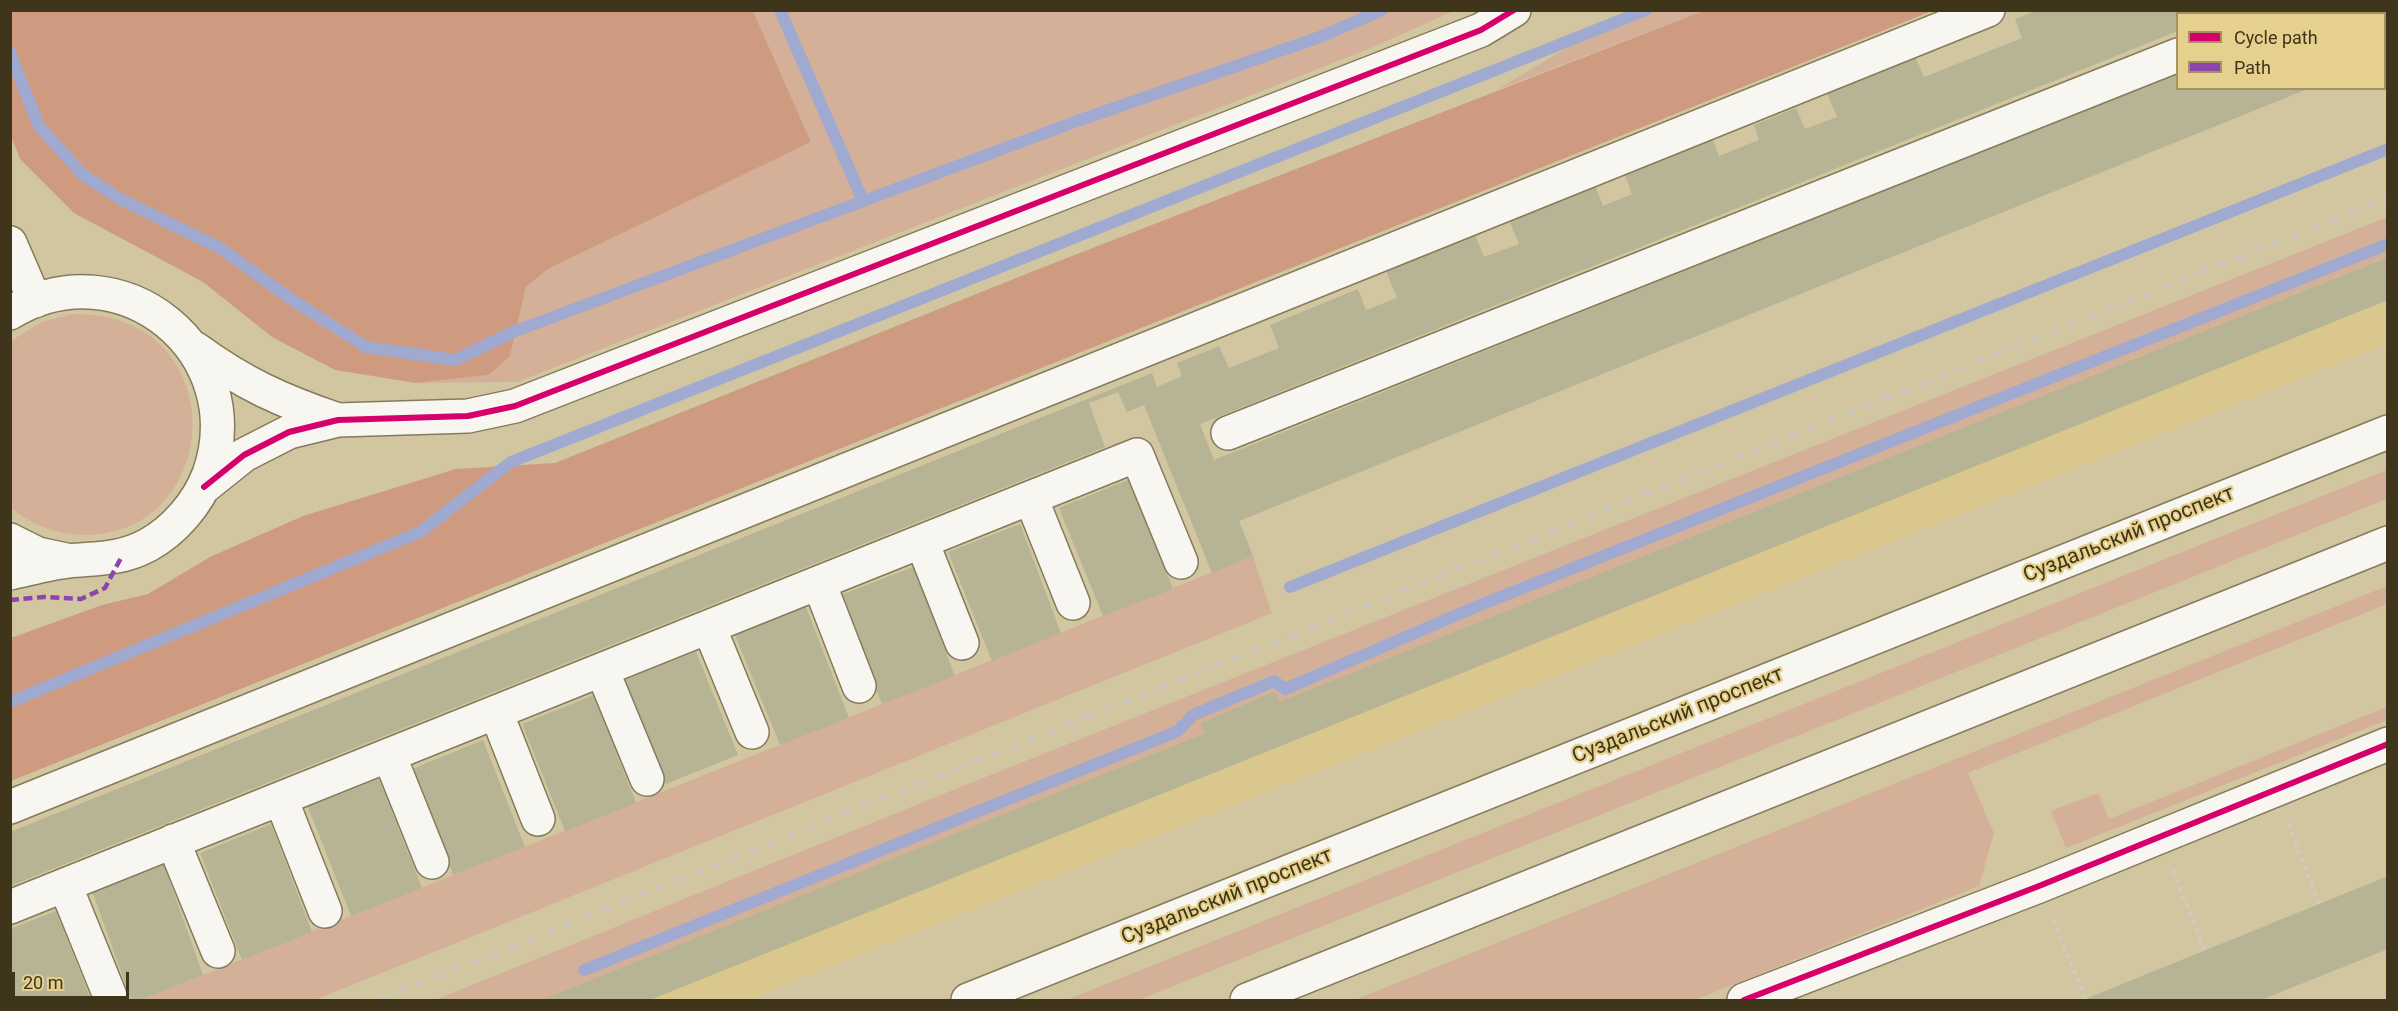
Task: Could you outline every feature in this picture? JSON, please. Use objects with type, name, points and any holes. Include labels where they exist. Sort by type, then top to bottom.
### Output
[{"type":"street","points":[[204,487],[244,455],[280,437],[338,420],[468,416],[515,406],[1481,30],[1514,10]]},
{"type":"street","points":[[10,807],[1988,10]]},
{"type":"street","points":[[1228,434],[2176,56]]},
{"type":"street","points":[[10,243],[23,307],[59,294],[84,292],[109,294],[133,301],[155,312],[175,327],[192,346],[207,372],[218,430],[214,459],[204,487],[189,510],[170,530],[148,545],[122,556],[96,561],[68,561],[10,573]]},
{"type":"street","points":[[192,346],[237,378],[286,402],[338,420]]},
{"type":"street","name":"Суздальский проспект","points":[[968,1000],[2388,432]]},
{"type":"street","points":[[10,907],[1137,455],[1181,562]]},
{"type":"street","points":[[1031,498],[1073,603]]},
{"type":"street","points":[[10,540],[39,554],[68,561]]},
{"type":"street","points":[[922,542],[962,643]]},
{"type":"street","points":[[1247,1000],[2388,543]]},
{"type":"street","points":[[819,583],[859,686]]},
{"type":"street","points":[[709,627],[752,732]]},
{"type":"street","points":[[602,670],[647,779]]},
{"type":"street","points":[[496,712],[538,819]]},
{"type":"street","points":[[1744,1000],[2039,886],[2388,744]]},
{"type":"street","points":[[389,755],[432,862]]},
{"type":"street","points":[[281,799],[325,911]]},
{"type":"street","points":[[173,841],[218,951]]},
{"type":"street","points":[[65,885],[110,996]]},
{"type":"path","points":[[2275,789],[2319,904]]},
{"type":"path","points":[[2160,836],[2205,951]]},
{"type":"path","points":[[2039,886],[2086,999]]},
{"type":"shaded area","points":[[10,11],[753,11],[811,142],[548,269],[526,287],[510,356],[489,375],[416,383],[335,370],[272,337],[203,282],[74,213],[20,159],[11,136]]},
{"type":"shaded area","points":[[753,11],[1454,11],[1364,51],[517,382],[416,383],[489,375],[510,356],[526,287],[548,269],[811,142]]},
{"type":"shaded area","points":[[1629,11],[1703,11],[1496,90]]},
{"type":"shaded area","points":[[1703,11],[1932,11],[11,781],[11,638],[102,605],[148,594],[210,557],[303,516],[456,469],[555,463],[1036,270]]},
{"type":"shaded area","points":[[2387,217],[2387,257],[1279,702],[1274,691],[1200,723],[1205,733],[541,1000],[435,1000],[953,790]]},
{"type":"shaded area","points":[[2387,257],[2387,344],[747,1000],[541,1000],[1204,733],[1200,723],[1275,691],[1279,702]]},
{"type":"shaded area","points":[[72,314],[125,322],[162,347],[185,382],[193,422],[186,463],[166,499],[133,525],[86,535],[46,528],[28,520],[11,508],[11,341],[41,322]]},
{"type":"shaded area","points":[[2387,470],[2387,499],[1139,1000],[1066,1000]]},
{"type":"shaded area","points":[[1253,556],[1272,613],[315,1000],[140,1000]]},
{"type":"shaded area","points":[[2387,586],[2387,604],[1968,773],[1994,833],[1979,886],[1695,1000],[1354,1000]]},
{"type":"shaded area","points":[[2387,707],[2387,720],[2066,848],[2051,811],[2098,793],[2109,819]]},
{"type":"building","points":[[2037,10],[2229,11],[2176,12],[2176,32],[1200,424],[1214,460],[2176,73],[2176,90],[2305,90],[1239,521],[1253,556],[1212,573],[1144,405],[1127,412],[1118,392],[1089,403],[1105,447],[10,886],[10,832],[1152,373],[1157,387],[1182,376],[1177,363],[1219,346],[1229,368],[1279,348],[1270,325],[1358,289],[1366,310],[1397,298],[1386,271],[1475,235],[1484,257],[1519,244],[1509,220],[1595,185],[1603,206],[1632,194],[1623,170],[1711,135],[1719,156],[1759,140],[1754,125],[1796,108],[1805,129],[1837,117],[1826,91],[1915,56],[1924,77],[2022,38],[2015,19]]},
{"type":"building","points":[[2331,10],[2388,10],[2388,57],[2386,58],[2386,12],[2328,12]]},
{"type":"building","points":[[2388,257],[2388,300],[650,1000],[541,1000],[1205,733],[1200,723],[1275,691],[1279,702]]},
{"type":"building","points":[[1130,479],[1173,589],[1103,616],[1059,508]]},
{"type":"building","points":[[1020,524],[1061,633],[992,661],[948,552]]},
{"type":"building","points":[[913,567],[955,676],[882,704],[841,595]]},
{"type":"building","points":[[806,607],[849,718],[780,745],[735,635]]},
{"type":"building","points":[[696,652],[738,755],[666,784],[625,680]]},
{"type":"building","points":[[594,695],[636,803],[565,831],[522,724]]},
{"type":"building","points":[[483,740],[525,847],[453,875],[412,769]]},
{"type":"building","points":[[379,779],[422,888],[351,916],[308,807]]},
{"type":"building","points":[[271,824],[312,932],[242,960],[200,853]]},
{"type":"building","points":[[164,865],[203,975],[140,1000],[131,1000],[93,893]]},
{"type":"building","points":[[2388,876],[2388,949],[2261,1000],[2083,1000]]},
{"type":"building","points":[[56,911],[91,1000],[10,1000],[10,929]]},
{"type":"waterway","points":[[780,10],[863,201]]},
{"type":"waterway","points":[[10,53],[39,126],[83,175],[120,199],[220,248],[291,299],[366,347],[455,360],[513,332],[1080,120],[1320,37],[1382,10]]},
{"type":"waterway","points":[[10,702],[420,532],[511,462],[1646,10]]},
{"type":"waterway","points":[[1290,587],[2388,149]]},
{"type":"waterway","points":[[584,970],[1178,731],[1193,715],[1274,681],[1285,689],[1480,605],[2388,244]]},
{"type":"railway","points":[[378,1000],[2388,198]]},
{"type":"marked path","points":[[10,600],[44,597],[81,599],[105,588],[122,556]]},
{"type":"cycle path","points":[[204,487],[244,455],[289,432],[338,420],[468,416],[515,406],[1481,30],[1514,10]]},
{"type":"cycle path","points":[[1744,1000],[2039,886],[2388,744]]}]
